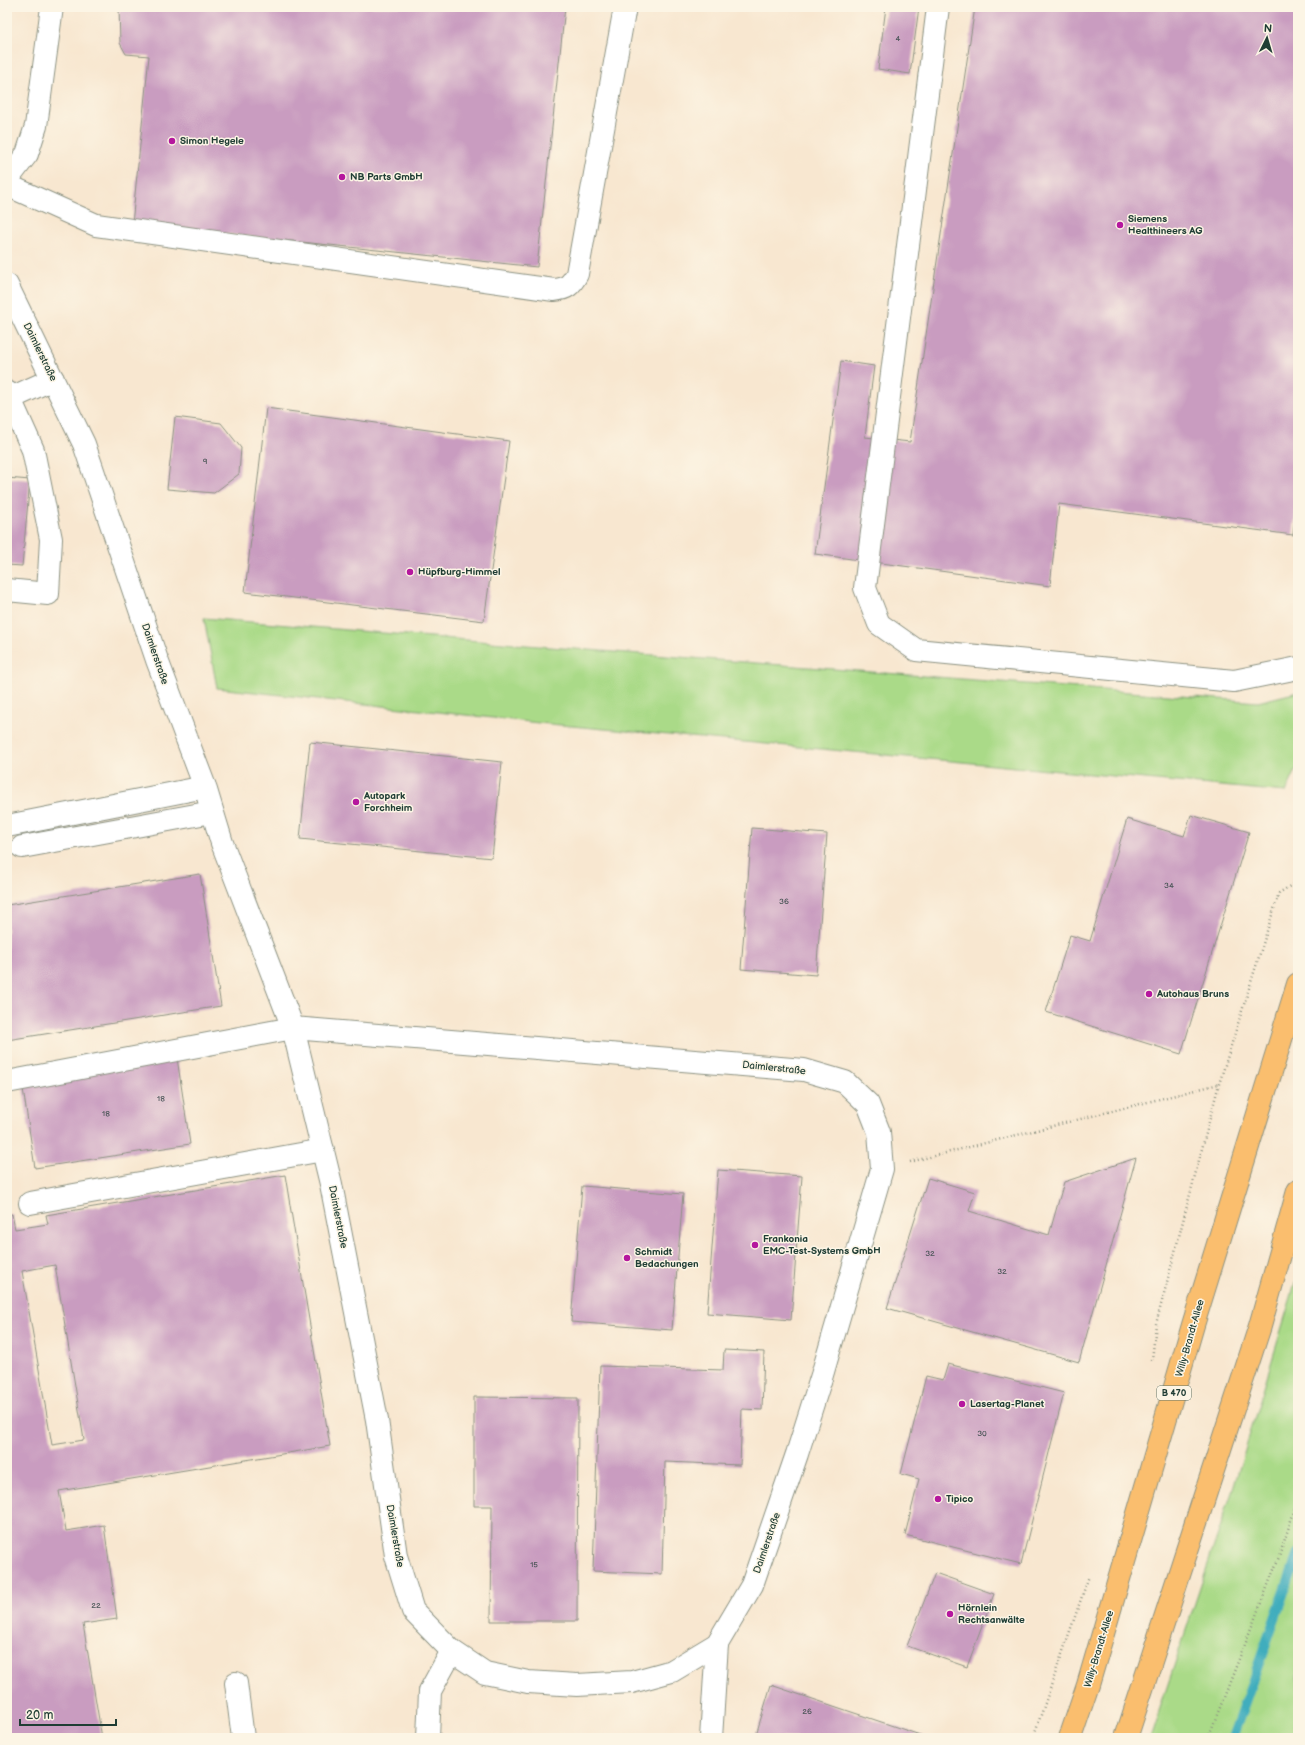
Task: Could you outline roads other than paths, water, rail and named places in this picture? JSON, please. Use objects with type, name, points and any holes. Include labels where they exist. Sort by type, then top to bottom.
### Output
[{"type":"main road","name":"Willy-Brandt-Allee","points":[[1070,1738],[1088,1685],[1194,1325],[1298,984]]},
{"type":"main road","points":[[1126,1738],[1260,1326],[1298,1191]]},
{"type":"street","points":[[7,180],[27,154],[36,126],[52,7]]},
{"type":"street","points":[[7,185],[96,225],[554,290],[563,289],[571,285],[578,274],[625,7]]},
{"type":"street","points":[[938,7],[865,588],[879,624],[916,650],[1234,681],[1298,668]]},
{"type":"street","name":"Daimlerstraße","points":[[7,285],[84,444],[157,660],[204,787],[222,842],[293,1028],[331,1184],[377,1420],[396,1556],[413,1612],[452,1651],[485,1672],[528,1682],[577,1685],[632,1682],[672,1671],[717,1644],[752,1585],[822,1375],[882,1169],[879,1132],[868,1104],[845,1082],[804,1070],[293,1028]]},
{"type":"street","points":[[7,590],[48,594],[51,539],[33,450],[9,395],[53,379]]},
{"type":"street","points":[[7,826],[204,787]]},
{"type":"street","points":[[22,847],[212,812]]},
{"type":"street","points":[[7,1082],[293,1028]]},
{"type":"street","points":[[30,1203],[323,1150]]},
{"type":"street","points":[[711,1738],[717,1644]]},
{"type":"street","points":[[428,1738],[430,1691],[452,1651]]},
{"type":"street","points":[[236,1684],[243,1738]]},
{"type":"waterway","points":[[1232,1738],[1298,1554]]},
{"type":"place","name":"Simon Hegele","points":[[172,141]]},
{"type":"place","name":"NB Parts GmbH","points":[[342,177]]},
{"type":"place","name":"Siemens Healthineers AG","points":[[1120,225]]},
{"type":"place","name":"Hüpfburg-Himmel","points":[[410,572]]},
{"type":"place","name":"Autopark Forchheim","points":[[356,802]]},
{"type":"place","name":"Autohaus Bruns","points":[[1149,994]]},
{"type":"place","name":"Frankonia EMC-Test-Systems GmbH","points":[[755,1245]]},
{"type":"place","name":"Schmidt Bedachungen","points":[[627,1258]]},
{"type":"place","name":"Lasertag-Planet","points":[[962,1404]]},
{"type":"place","name":"Tipico","points":[[938,1499]]},
{"type":"place","name":"Hörnlein Rechtsanwälte","points":[[950,1614]]}]
